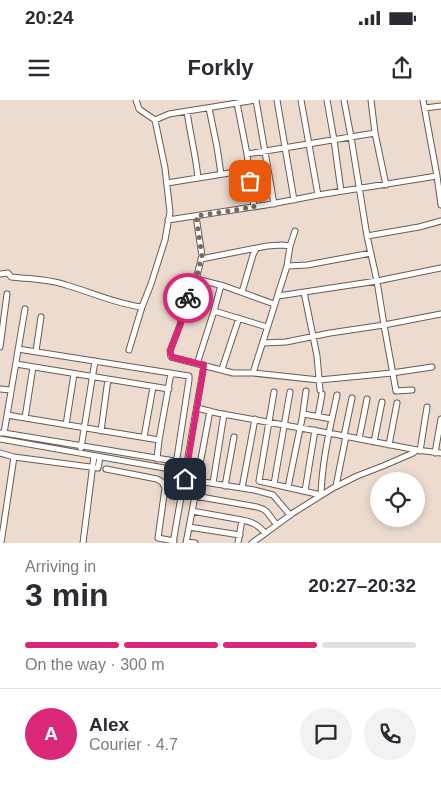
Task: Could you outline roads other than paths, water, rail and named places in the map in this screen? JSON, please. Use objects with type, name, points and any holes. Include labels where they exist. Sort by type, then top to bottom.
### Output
[{"type":"street","points":[[129,350],[165,240],[170,212],[165,168],[155,120],[139,109],[136,100]]},
{"type":"street","points":[[155,120],[168,114],[256,100],[274,204]]},
{"type":"street","points":[[277,100],[294,200]]},
{"type":"street","points":[[301,100],[318,195]]},
{"type":"street","points":[[326,100],[341,191]]},
{"type":"street","points":[[344,100],[396,391],[412,390]]},
{"type":"street","points":[[371,100],[375,133],[386,184]]},
{"type":"street","points":[[423,100],[441,204]]},
{"type":"street","points":[[237,103],[247,154],[254,207]]},
{"type":"street","points":[[425,108],[441,106]]},
{"type":"street","points":[[209,108],[221,174]]},
{"type":"street","points":[[187,111],[197,162],[198,178]]},
{"type":"street","points":[[247,154],[375,133]]},
{"type":"street","points":[[166,183],[248,170]]},
{"type":"street","points":[[168,220],[437,176]]},
{"type":"street","points":[[196,216],[201,259],[196,279],[170,351],[172,357],[233,373],[253,373],[319,380],[432,367]]},
{"type":"street","points":[[368,236],[441,221]]},
{"type":"street","points":[[253,373],[287,266],[290,246],[295,231]]},
{"type":"street","points":[[201,259],[282,245],[290,246]]},
{"type":"street","points":[[242,292],[256,249]]},
{"type":"street","points":[[287,266],[307,265],[371,253]]},
{"type":"street","points":[[278,296],[377,281],[441,268]]},
{"type":"street","points":[[0,274],[8,273],[11,277],[65,284],[131,306],[142,307]]},
{"type":"street","points":[[196,279],[221,285],[274,304]]},
{"type":"street","points":[[197,364],[221,285]]},
{"type":"street","points":[[304,292],[317,356],[321,392],[318,416]]},
{"type":"street","points":[[0,347],[7,294]]},
{"type":"street","points":[[18,349],[189,376],[175,461],[2,433],[7,415],[16,364],[18,349],[25,309]]},
{"type":"street","points":[[214,311],[268,326]]},
{"type":"street","points":[[263,343],[286,342],[441,314]]},
{"type":"street","points":[[36,351],[41,317]]},
{"type":"street","points":[[222,370],[239,318]]},
{"type":"street","points":[[80,453],[95,361]]},
{"type":"street","points":[[16,364],[169,389]]},
{"type":"street","points":[[106,469],[157,478],[162,482],[165,488],[157,540],[174,542],[204,365]]},
{"type":"street","points":[[25,418],[33,367]]},
{"type":"street","points":[[157,459],[171,373]]},
{"type":"street","points":[[66,425],[74,374]]},
{"type":"street","points":[[101,431],[108,379]]},
{"type":"street","points":[[144,437],[153,387]]},
{"type":"street","points":[[0,389],[11,390]]},
{"type":"street","points":[[288,487],[306,391]]},
{"type":"street","points":[[274,392],[258,481],[321,495]]},
{"type":"street","points":[[274,484],[290,392]]},
{"type":"street","points":[[321,495],[322,477],[337,395]]},
{"type":"street","points":[[336,486],[352,398]]},
{"type":"street","points":[[359,439],[367,399]]},
{"type":"street","points":[[374,442],[382,402]]},
{"type":"street","points":[[389,445],[396,404]]},
{"type":"street","points":[[418,451],[427,407]]},
{"type":"street","points":[[197,408],[418,451],[438,453],[441,419]]},
{"type":"street","points":[[195,543],[186,542],[195,496],[195,480],[210,411]]},
{"type":"street","points":[[212,484],[224,414]]},
{"type":"street","points":[[303,414],[332,419]]},
{"type":"street","points":[[7,415],[160,440]]},
{"type":"street","points":[[183,417],[195,419]]},
{"type":"street","points":[[242,488],[255,419]]},
{"type":"street","points":[[305,491],[315,430]]},
{"type":"street","points":[[225,486],[234,437]]},
{"type":"street","points":[[0,439],[187,472]]},
{"type":"street","points":[[252,543],[276,524],[336,486],[418,451]]},
{"type":"street","points":[[0,453],[14,457],[93,467]]},
{"type":"street","points":[[83,543],[93,467],[97,456]]},
{"type":"street","points":[[1,543],[14,457]]},
{"type":"street","points":[[185,479],[254,490],[273,495],[290,515]]},
{"type":"street","points":[[195,496],[263,509],[276,524]]},
{"type":"street","points":[[192,511],[253,522],[265,533]]},
{"type":"street","points":[[238,543],[242,520]]},
{"type":"street","points":[[189,527],[240,535]]}]
